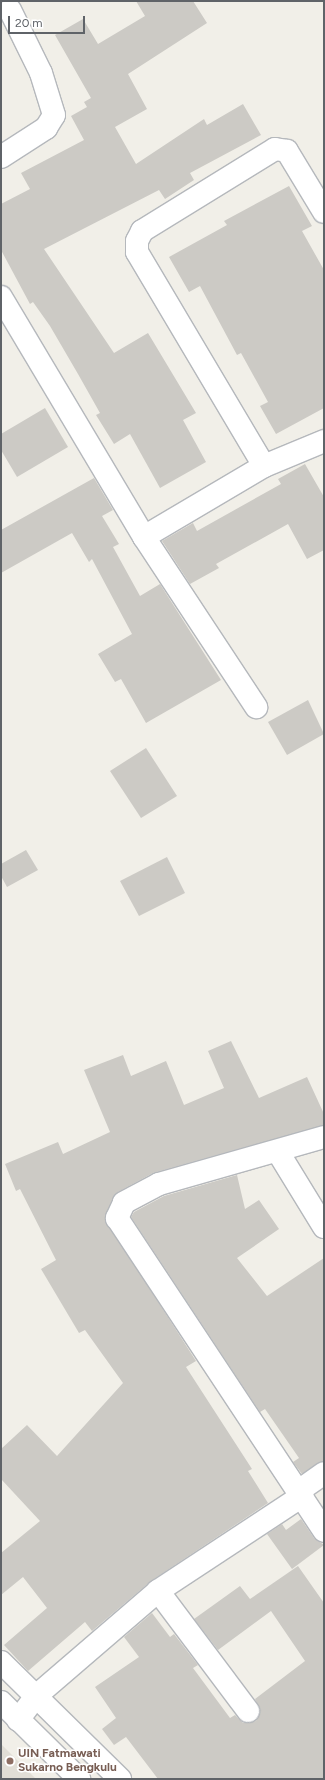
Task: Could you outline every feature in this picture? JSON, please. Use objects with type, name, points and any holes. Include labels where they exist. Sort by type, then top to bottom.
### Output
[{"type":"street","points":[[1,157],[46,128],[54,115],[40,73],[12,9]]},
{"type":"street","points":[[264,466],[137,252],[136,241],[142,231],[275,149],[287,151],[324,212]]},
{"type":"street","points":[[1,297],[144,537],[256,708]]},
{"type":"street","points":[[144,537],[264,466],[322,448]]},
{"type":"street","points":[[324,1137],[278,1152],[159,1184],[124,1203],[117,1218],[301,1493],[324,1531]]},
{"type":"street","points":[[278,1152],[324,1227]]},
{"type":"street","points":[[18,1720],[36,1696],[158,1592],[301,1493],[324,1473]]},
{"type":"street","points":[[158,1592],[248,1711]]},
{"type":"street","points":[[1,1662],[120,1779]]},
{"type":"street","points":[[1,1702],[79,1779]]},
{"type":"shaded area","name":"UIN Fatmawati Sukarno Bengkulu","points":[[1,1744],[36,1779],[1,1779]]},
{"type":"building","points":[[136,1],[193,1],[207,23],[128,74],[147,109],[115,127],[136,164],[204,119],[207,125],[243,104],[261,135],[190,173],[194,180],[165,199],[159,190],[44,249],[114,353],[148,333],[196,413],[183,420],[206,462],[160,488],[130,434],[114,444],[96,415],[100,413],[78,374],[50,326],[33,302],[30,304],[1,250],[1,204],[30,189],[21,173],[84,140],[71,116],[87,107],[84,102],[91,98],[55,35],[83,19],[98,44],[145,16]]},
{"type":"building","points":[[289,186],[312,226],[302,231],[324,270],[324,408],[276,434],[260,406],[268,402],[241,353],[237,355],[200,286],[189,292],[169,257],[227,225],[224,221]]},
{"type":"building","points":[[45,408],[68,447],[17,477],[1,450],[1,434]]},
{"type":"building","points":[[305,464],[324,497],[324,550],[307,559],[288,524],[216,564],[219,568],[190,584],[162,541],[193,523],[197,531],[281,484],[278,479]]},
{"type":"building","points":[[94,478],[113,510],[102,516],[119,544],[113,547],[140,596],[160,584],[221,680],[146,723],[121,679],[115,682],[98,654],[132,634],[92,559],[89,562],[72,533],[1,573],[1,530]]},
{"type":"building","points":[[308,700],[324,734],[287,755],[268,722]]},
{"type":"building","points":[[146,748],[177,796],[141,818],[110,771]]},
{"type":"building","points":[[26,850],[38,870],[7,887],[1,876],[1,864]]},
{"type":"building","points":[[167,857],[185,893],[139,916],[120,881]]},
{"type":"building","points":[[231,1041],[259,1098],[307,1077],[324,1114],[324,1125],[153,1173],[118,1192],[105,1219],[196,1361],[186,1367],[252,1469],[248,1471],[268,1503],[151,1581],[92,1631],[85,1622],[28,1671],[4,1645],[47,1608],[23,1577],[1,1595],[1,1553],[40,1521],[1,1479],[1,1449],[27,1425],[57,1456],[123,1383],[85,1330],[79,1333],[41,1269],[56,1260],[20,1189],[16,1191],[5,1164],[58,1142],[63,1154],[110,1132],[84,1070],[123,1055],[131,1076],[166,1061],[184,1105],[224,1088],[208,1051]]},
{"type":"building","points":[[237,1175],[245,1209],[259,1200],[279,1229],[237,1258],[267,1296],[324,1258],[324,1461],[302,1474],[293,1462],[299,1458],[265,1409],[260,1412],[131,1217],[134,1212],[164,1196]]},
{"type":"building","points":[[301,1519],[314,1538],[324,1545],[292,1569],[267,1534],[282,1524],[286,1530]]},
{"type":"building","points":[[298,1566],[324,1603],[324,1779],[158,1779],[126,1737],[114,1745],[102,1729],[116,1718],[95,1687],[139,1657],[124,1637],[152,1613],[170,1637],[174,1634],[198,1665],[193,1668],[230,1718],[235,1715],[243,1723],[256,1721],[260,1710],[255,1699],[305,1661],[271,1611],[218,1650],[194,1619],[240,1586],[250,1599]]},
{"type":"place","name":"UIN Fatmawati Sukarno Bengkulu","points":[[10,1761]]}]
